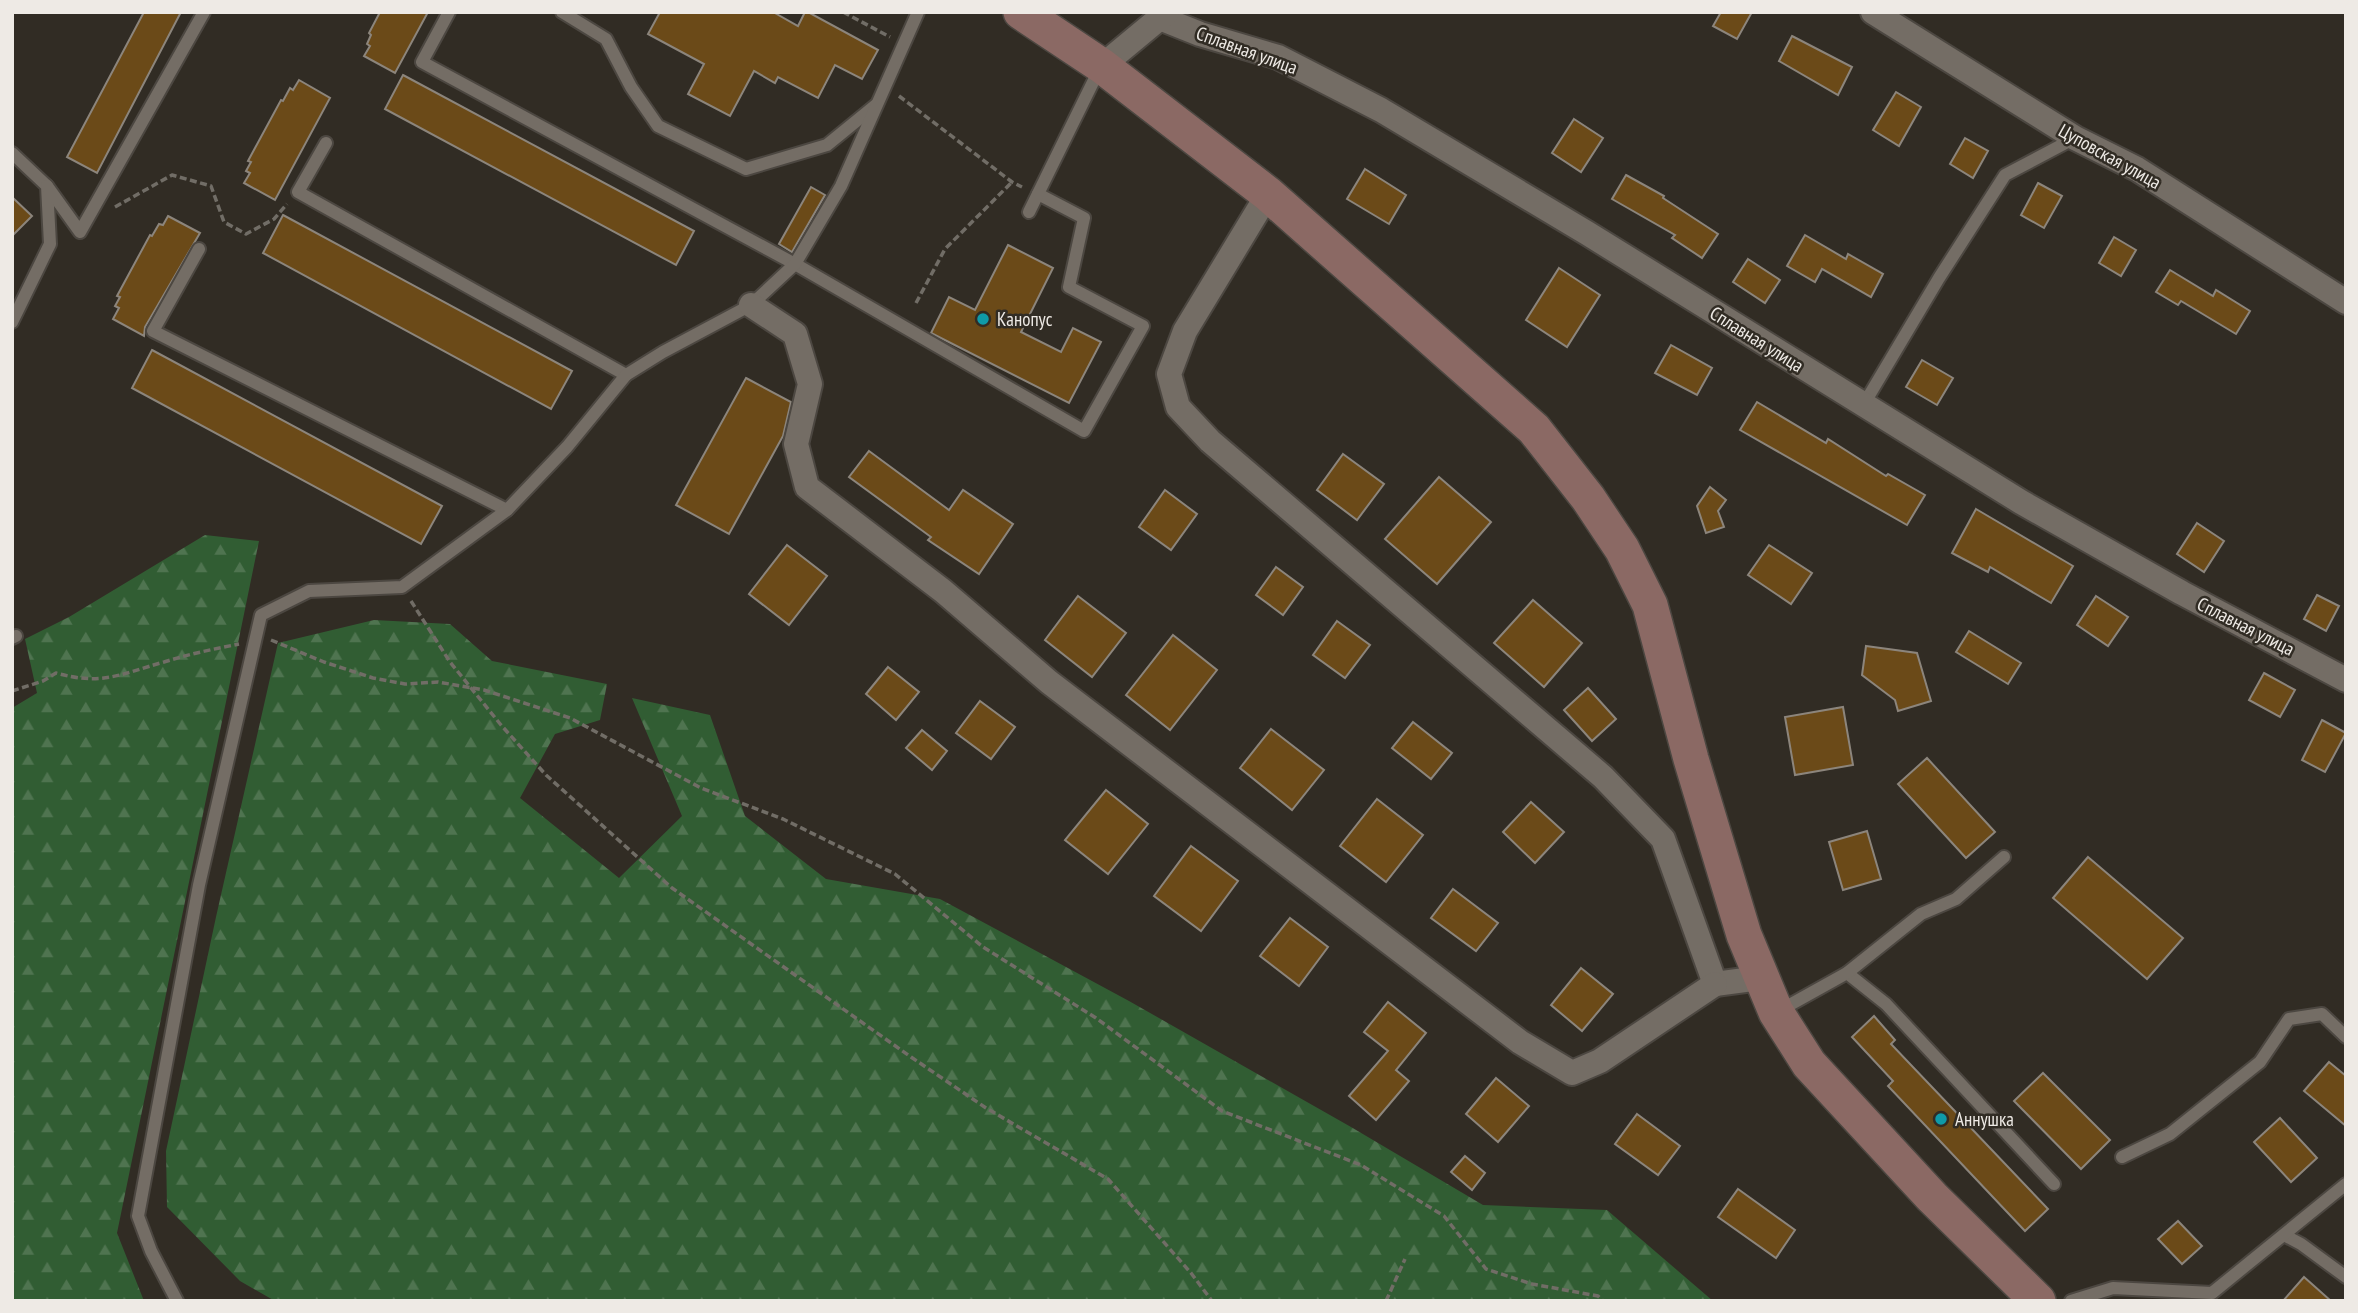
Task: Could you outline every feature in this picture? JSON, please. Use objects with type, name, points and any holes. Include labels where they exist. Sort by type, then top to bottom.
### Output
[{"type":"main road","points":[[1021,12],[1102,66],[1268,194],[1534,429],[1588,498],[1622,549],[1650,605],[1744,935],[1776,1012],[1809,1064],[1931,1197],[2038,1301]]},
{"type":"street","name":"Цуповская улица","points":[[1873,12],[2075,138],[2137,169],[2346,302]]},
{"type":"street","points":[[1102,66],[1163,15]]},
{"type":"street","name":"Сплавная улица","points":[[1163,15],[1200,34],[1278,57],[1381,110],[1587,233],[2021,502],[2182,593],[2346,680]]},
{"type":"street","points":[[1268,194],[1185,331],[1169,374],[1178,407],[1210,441],[1603,777],[1663,839],[1715,984]]},
{"type":"street","points":[[751,305],[796,334],[810,384],[796,444],[807,487],[943,591],[1049,682],[1520,1042],[1572,1073],[1600,1061],[1715,984],[1760,978]]},
{"type":"lane","points":[[12,153],[47,186],[80,232],[204,12]]},
{"type":"lane","points":[[449,12],[422,62],[795,264],[1083,431],[1143,326],[1069,287],[1084,218],[1038,194]]},
{"type":"lane","points":[[562,12],[606,39],[631,87],[658,126],[746,169],[827,145],[879,103]]},
{"type":"lane","points":[[177,1301],[150,1251],[138,1216],[199,885],[261,615],[309,591],[402,587],[507,510],[567,447],[626,375],[751,305],[795,264],[841,186],[918,12]]},
{"type":"lane","points":[[1028,212],[1102,66]]},
{"type":"lane","points":[[1864,404],[1939,278],[2006,175],[2075,138]]},
{"type":"lane","points":[[326,143],[298,192],[626,375]]},
{"type":"lane","points":[[12,322],[50,244],[47,186]]},
{"type":"lane","points":[[199,249],[153,331],[507,510]]},
{"type":"lane","points":[[1776,1012],[1847,973],[1921,914],[1956,898],[2004,857]]},
{"type":"lane","points":[[1847,973],[1886,1004],[2054,1184]]},
{"type":"lane","points":[[2122,1157],[2171,1135],[2260,1062],[2289,1019],[2322,1014],[2346,1037]]},
{"type":"lane","points":[[2071,1301],[2113,1288],[2217,1297],[2284,1235],[2346,1184]]},
{"type":"lane","points":[[2284,1235],[2346,1277]]},
{"type":"path","points":[[843,12],[904,45]]},
{"type":"path","points":[[886,86],[1012,182],[1038,194]]},
{"type":"path","points":[[80,232],[120,203],[173,175],[211,186],[224,222],[246,234],[274,219],[298,192]]},
{"type":"path","points":[[916,303],[946,249],[1012,182]]},
{"type":"path","points":[[402,587],[450,662],[547,775],[672,888],[986,1108],[1108,1179],[1191,1273],[1212,1301]]},
{"type":"path","points":[[12,691],[43,681],[56,673],[80,680],[124,676],[199,652],[255,640],[272,640],[324,662],[373,678],[405,684],[438,682],[484,690],[570,718],[701,788],[783,819],[895,874],[983,947],[1096,1018],[1222,1111],[1361,1166],[1444,1216],[1486,1269],[1532,1284],[1598,1296],[1603,1301]]},
{"type":"path","points":[[1386,1301],[1405,1259]]},
{"type":"green space","points":[[205,535],[259,541],[117,1233],[144,1301],[12,1301],[12,708],[37,693],[25,639],[69,617]]},
{"type":"green space","points":[[374,620],[450,624],[492,661],[607,684],[600,720],[555,734],[520,798],[619,878],[682,816],[632,698],[710,715],[745,816],[826,879],[940,899],[1129,1001],[1483,1205],[1607,1210],[1713,1301],[275,1301],[240,1281],[167,1207],[166,1151],[278,643]]},
{"type":"building","points":[[144,12],[181,12],[97,173],[67,157]]},
{"type":"building","points":[[380,12],[428,12],[395,73],[364,56],[370,46],[367,44],[371,35],[369,33]]},
{"type":"building","points":[[660,12],[773,12],[798,26],[805,12],[808,12],[878,50],[862,79],[835,65],[818,98],[778,77],[775,83],[754,71],[730,116],[688,94],[704,64],[648,34]]},
{"type":"building","points":[[1721,12],[1752,12],[1737,39],[1713,26]]},
{"type":"building","points":[[1792,36],[1852,67],[1838,95],[1779,61]]},
{"type":"building","points":[[403,75],[694,231],[676,265],[385,109]]},
{"type":"building","points":[[299,80],[330,98],[275,200],[244,183],[250,173],[246,171],[251,162],[248,161],[281,100],[283,101],[290,88],[293,90]]},
{"type":"building","points":[[1896,92],[1921,107],[1899,146],[1873,130]]},
{"type":"building","points":[[1574,119],[1603,138],[1581,172],[1552,153]]},
{"type":"building","points":[[1965,138],[1988,151],[1973,178],[1950,164]]},
{"type":"building","points":[[1365,169],[1406,195],[1389,224],[1347,199]]},
{"type":"building","points":[[1626,175],[1664,196],[1663,198],[1718,234],[1702,258],[1672,238],[1675,235],[1612,199]]},
{"type":"building","points":[[2038,183],[2062,196],[2044,228],[2021,215]]},
{"type":"building","points":[[811,187],[825,195],[792,252],[779,244]]},
{"type":"building","points":[[12,197],[32,216],[12,236]]},
{"type":"building","points":[[283,215],[572,371],[551,409],[263,253]]},
{"type":"building","points":[[168,216],[200,233],[145,327],[144,336],[113,319],[119,308],[115,306],[120,297],[117,296],[150,235],[152,236],[159,224],[163,225]]},
{"type":"building","points":[[1805,235],[1846,259],[1848,254],[1883,274],[1871,297],[1822,269],[1815,282],[1787,266]]},
{"type":"building","points":[[2114,237],[2136,250],[2121,276],[2099,263]]},
{"type":"building","name":"Канопус","points":[[1008,245],[1053,268],[1021,332],[1061,352],[1073,328],[1101,342],[1069,403],[931,333],[949,297],[975,310]]},
{"type":"building","points":[[1748,259],[1780,280],[1765,303],[1733,282]]},
{"type":"building","points":[[1559,268],[1600,295],[1567,347],[1526,320]]},
{"type":"building","points":[[2170,270],[2213,296],[2216,290],[2250,311],[2236,334],[2181,301],[2178,305],[2156,292]]},
{"type":"building","points":[[1671,345],[1712,368],[1697,395],[1655,373]]},
{"type":"building","points":[[152,350],[442,506],[421,544],[132,388]]},
{"type":"building","points":[[1922,360],[1953,378],[1937,405],[1906,387]]},
{"type":"building","points":[[746,378],[791,402],[783,436],[729,534],[676,505]]},
{"type":"building","points":[[1757,402],[1826,443],[1828,439],[1886,476],[1888,474],[1925,495],[1907,525],[1740,430]]},
{"type":"building","points":[[869,451],[949,510],[963,490],[1013,524],[979,574],[928,540],[931,537],[849,477]]},
{"type":"building","points":[[1343,454],[1384,484],[1357,520],[1317,490]]},
{"type":"building","points":[[1439,477],[1491,522],[1437,584],[1385,539]]},
{"type":"building","points":[[1710,487],[1726,500],[1718,511],[1724,527],[1706,533],[1697,506]]},
{"type":"building","points":[[1165,490],[1197,514],[1171,550],[1139,527]]},
{"type":"building","points":[[1976,509],[2073,566],[2051,603],[1990,567],[1988,572],[1952,553]]},
{"type":"building","points":[[2197,523],[2224,541],[2204,572],[2177,554]]},
{"type":"building","points":[[787,545],[827,576],[789,625],[749,594]]},
{"type":"building","points":[[1769,545],[1812,573],[1791,604],[1748,575]]},
{"type":"building","points":[[1276,567],[1303,587],[1283,615],[1256,595]]},
{"type":"building","points":[[2317,595],[2339,606],[2326,631],[2304,619]]},
{"type":"building","points":[[1078,596],[1126,633],[1092,677],[1045,640]]},
{"type":"building","points":[[2096,596],[2128,617],[2108,646],[2077,625]]},
{"type":"building","points":[[1533,600],[1582,643],[1544,687],[1494,643]]},
{"type":"building","points":[[1337,621],[1370,645],[1345,678],[1313,655]]},
{"type":"building","points":[[1969,631],[2021,663],[2008,684],[1956,652]]},
{"type":"building","points":[[1173,635],[1217,670],[1170,730],[1126,695]]},
{"type":"building","points":[[1866,646],[1917,653],[1931,701],[1898,711],[1895,700],[1862,675]]},
{"type":"building","points":[[888,667],[919,692],[896,720],[866,694]]},
{"type":"building","points":[[2264,673],[2295,690],[2280,717],[2249,700]]},
{"type":"building","points":[[1588,688],[1616,719],[1592,741],[1564,710]]},
{"type":"building","points":[[980,701],[1015,727],[991,759],[956,733]]},
{"type":"building","points":[[1843,707],[1853,765],[1795,775],[1785,717]]},
{"type":"building","points":[[2322,720],[2346,733],[2325,772],[2302,760]]},
{"type":"building","points":[[1413,722],[1452,753],[1431,779],[1392,748]]},
{"type":"building","points":[[1271,729],[1324,770],[1292,810],[1240,768]]},
{"type":"building","points":[[922,730],[947,751],[932,770],[906,748]]},
{"type":"building","points":[[1927,758],[1995,832],[1966,858],[1898,784]]},
{"type":"building","points":[[1106,790],[1148,824],[1108,874],[1065,840]]},
{"type":"building","points":[[1377,799],[1423,835],[1386,882],[1340,846]]},
{"type":"building","points":[[1531,802],[1564,832],[1535,863],[1503,832]]},
{"type":"building","points":[[1867,831],[1881,879],[1843,890],[1829,842]]},
{"type":"building","points":[[1191,846],[1238,881],[1201,931],[1154,896]]},
{"type":"building","points":[[2088,857],[2183,938],[2147,979],[2053,898]]},
{"type":"building","points":[[1453,889],[1498,923],[1476,951],[1431,918]]},
{"type":"building","points":[[1290,918],[1328,947],[1299,986],[1260,956]]},
{"type":"building","points":[[1581,968],[1613,994],[1582,1031],[1551,1005]]},
{"type":"building","points":[[1388,1002],[1426,1033],[1396,1070],[1409,1081],[1376,1120],[1349,1096],[1388,1051],[1364,1032]]},
{"type":"building","name":"Аннушка","points":[[1874,1016],[1895,1040],[1891,1044],[2048,1209],[2025,1231],[1888,1086],[1893,1081],[1852,1037]]},
{"type":"building","points":[[2329,1062],[2346,1076],[2346,1126],[2304,1091]]},
{"type":"building","points":[[2043,1073],[2110,1140],[2081,1169],[2014,1101]]},
{"type":"building","points":[[1496,1078],[1529,1106],[1498,1142],[1466,1114]]},
{"type":"building","points":[[1637,1114],[1680,1146],[1658,1175],[1615,1144]]},
{"type":"building","points":[[2280,1118],[2317,1158],[2291,1182],[2254,1142]]},
{"type":"building","points":[[1465,1156],[1485,1173],[1472,1190],[1451,1172]]},
{"type":"building","points":[[1738,1189],[1795,1230],[1776,1258],[1718,1217]]},
{"type":"building","points":[[2178,1221],[2202,1246],[2182,1264],[2158,1239]]},
{"type":"building","points":[[2304,1277],[2331,1301],[2283,1301]]},
{"type":"place","name":"Канопус","points":[[983,319]]},
{"type":"place","name":"Аннушка","points":[[1941,1119]]}]
